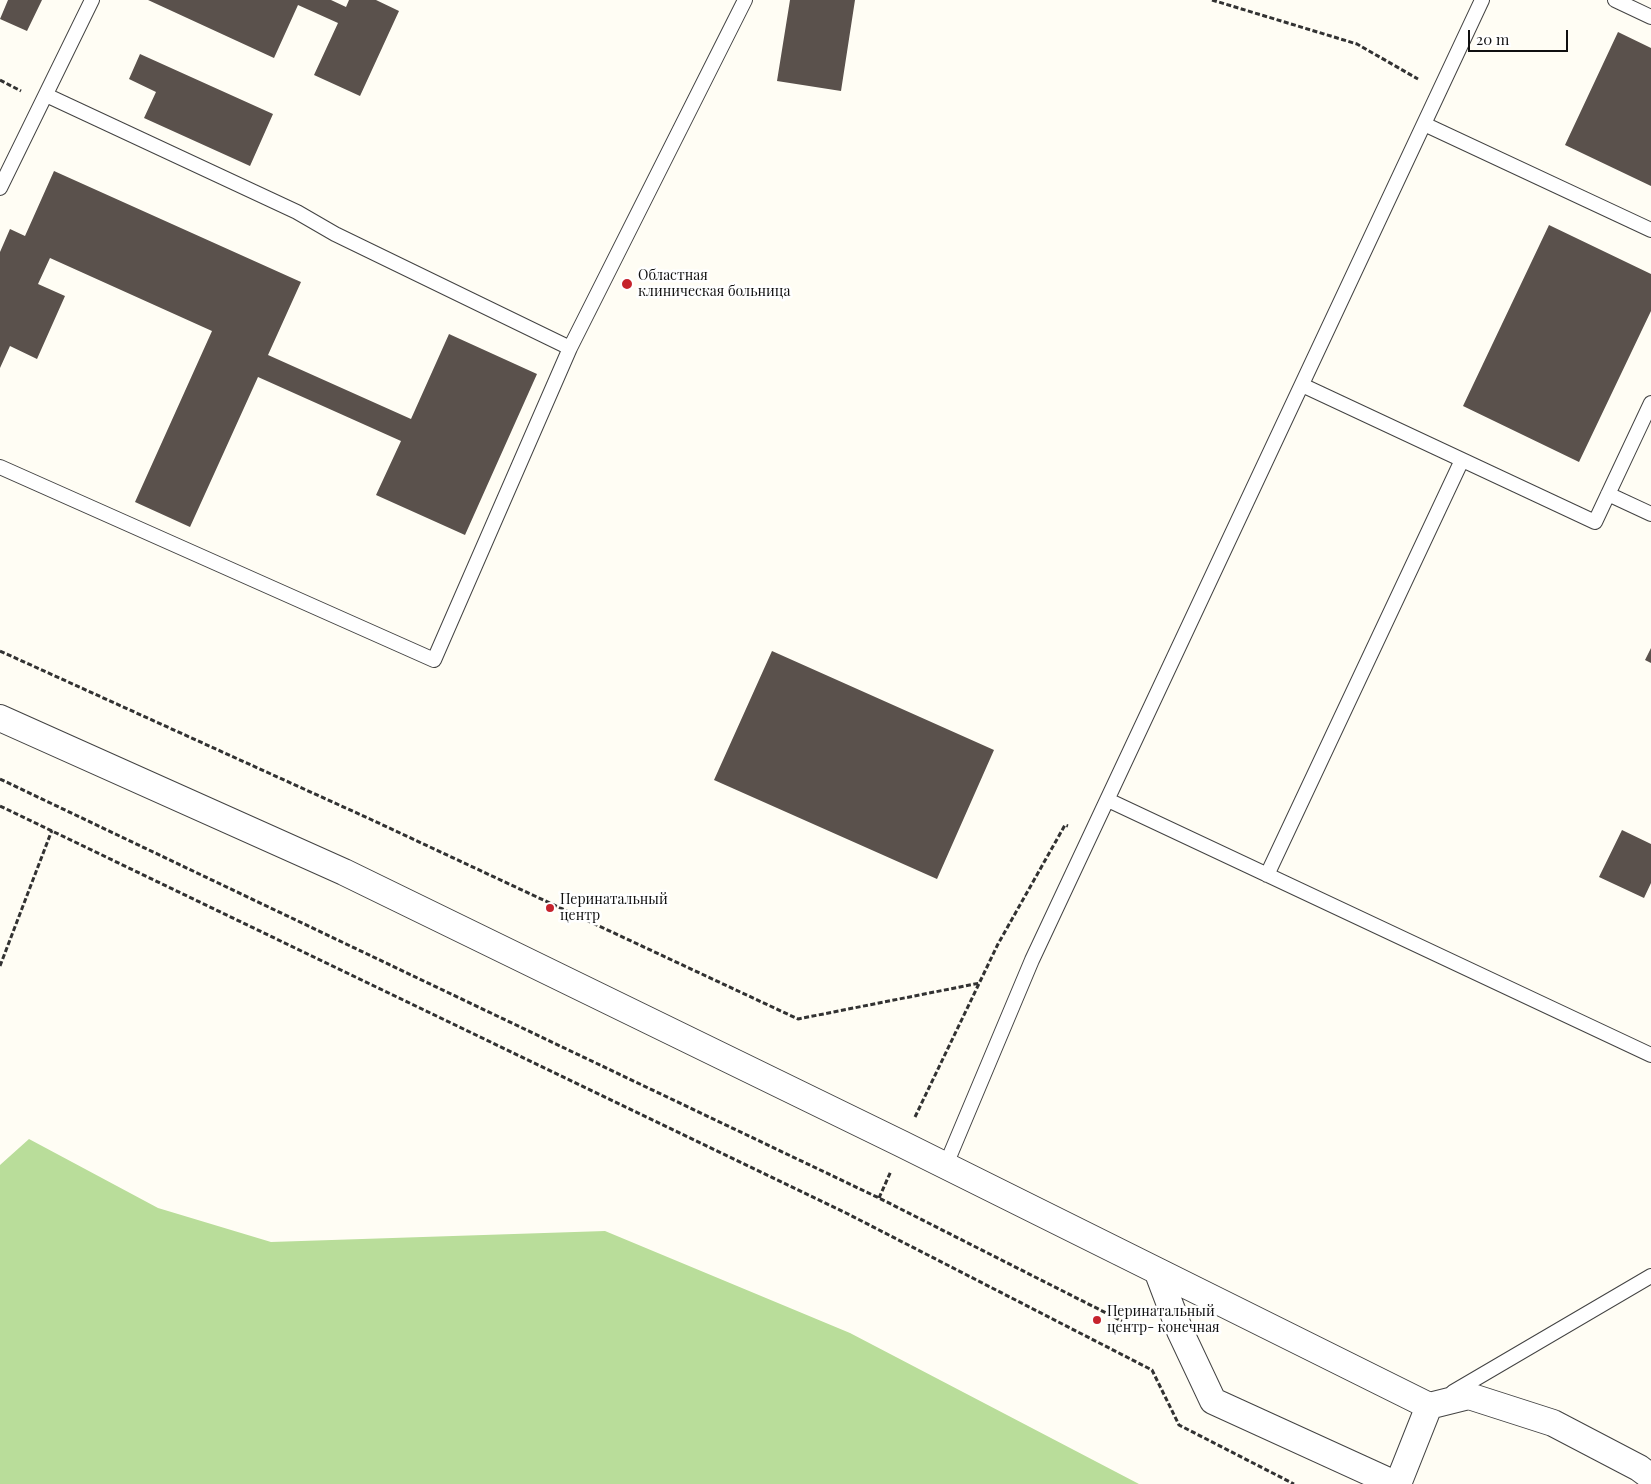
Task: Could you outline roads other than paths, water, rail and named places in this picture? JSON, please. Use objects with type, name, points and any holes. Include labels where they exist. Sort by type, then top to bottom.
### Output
[{"type":"street","points":[[0,718],[344,872],[902,1144],[1158,1273],[1429,1406],[1469,1396],[1534,1417],[1570,1432],[1639,1468],[1651,1477]]},
{"type":"street","points":[[1158,1273],[1180,1332],[1213,1401],[1396,1484],[1429,1406]]},
{"type":"lane","points":[[0,188],[92,0]]},
{"type":"lane","points":[[0,467],[434,660],[570,348],[745,0]]},
{"type":"lane","points":[[945,1167],[1032,960],[1482,0]]},
{"type":"lane","points":[[1615,0],[1651,17]]},
{"type":"lane","points":[[46,95],[297,212],[335,234],[570,348]]},
{"type":"lane","points":[[1424,124],[1651,230]]},
{"type":"lane","points":[[1302,384],[1595,522],[1651,403]]},
{"type":"lane","points":[[1267,875],[1462,460]]},
{"type":"lane","points":[[1608,494],[1651,514]]},
{"type":"lane","points":[[1108,800],[1651,1055]]},
{"type":"lane","points":[[1429,1406],[1651,1276]]},
{"type":"place","name":"Областная клиническая больница","points":[[627,284]]},
{"type":"place","name":"Перинатальный центр","points":[[550,908]]},
{"type":"place","name":"Перинатальный центр- конечная","points":[[1097,1320]]}]
